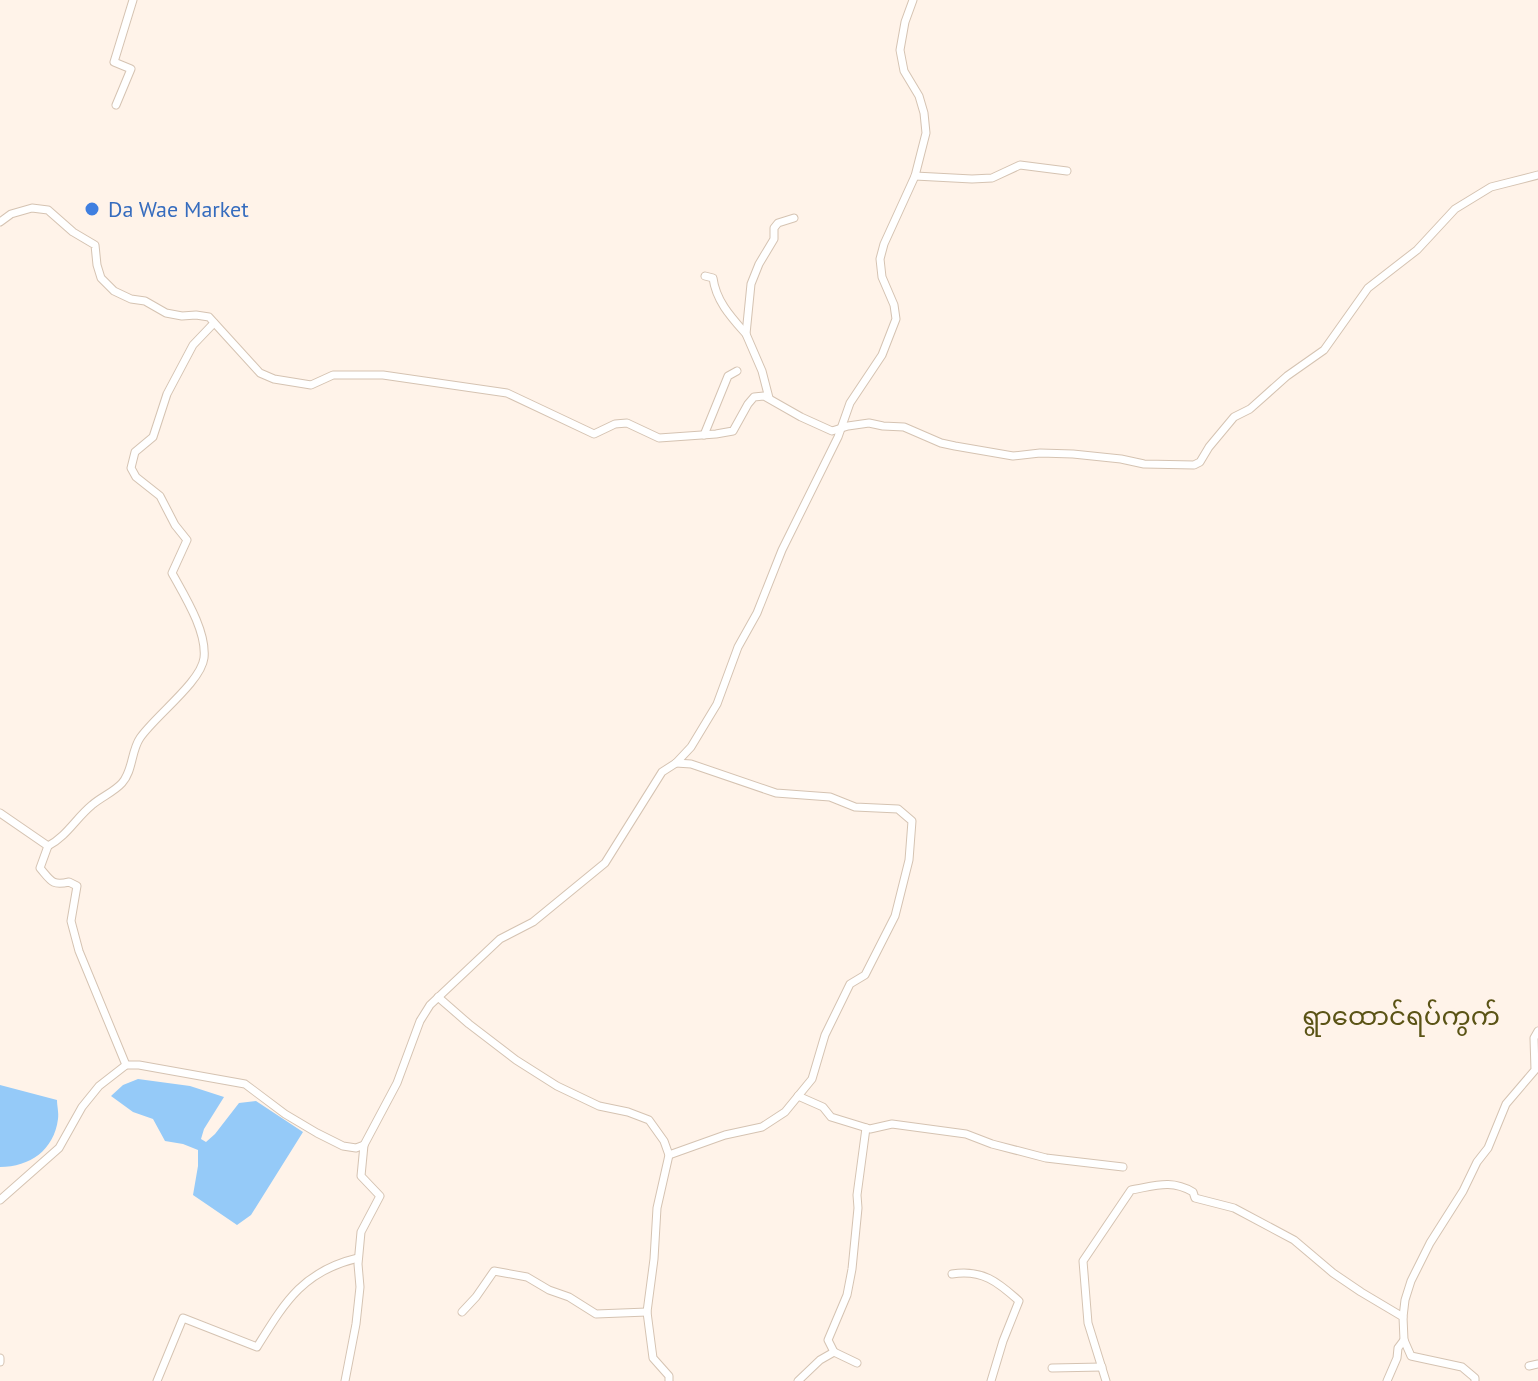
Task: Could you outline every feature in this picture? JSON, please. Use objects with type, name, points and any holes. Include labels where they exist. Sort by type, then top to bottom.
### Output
[{"type":"street","points":[[116,105],[131,69],[114,62],[133,0]]},
{"type":"street","points":[[345,1381],[358,1312],[361,1232],[380,1196],[361,1176],[364,1145],[397,1083],[420,1021],[438,997],[500,939],[533,922],[605,863],[662,772],[691,747],[717,704],[738,647],[757,613],[782,550],[850,403],[882,355],[896,319],[894,305],[882,277],[880,259],[915,176],[926,133],[919,96],[904,71],[900,50],[913,0]]},
{"type":"street","points":[[915,176],[992,178],[1020,165],[1067,171]]},
{"type":"street","points":[[0,222],[11,214],[32,208],[48,210],[73,232],[95,245],[101,278],[114,291],[145,301],[166,313],[209,317],[260,373],[274,379],[311,385],[333,375],[383,375],[507,393],[594,434],[615,424],[627,423],[659,438],[733,431],[754,397],[764,396],[832,431],[869,423],[904,427],[941,443],[1013,456],[1073,454],[1144,464],[1194,465],[1200,462],[1234,417],[1250,409],[1287,376],[1324,350],[1368,288],[1417,250],[1455,209],[1491,187],[1538,175]]},
{"type":"street","points":[[746,334],[751,284],[759,264],[774,239],[774,228],[778,223],[794,218]]},
{"type":"street","points":[[705,276],[713,278],[724,308],[746,334],[762,371],[769,398]]},
{"type":"street","points":[[126,1065],[79,951],[71,921],[77,886],[69,882],[52,882],[40,868],[48,846],[60,839],[90,806],[123,782],[138,741],[199,673],[204,657],[202,638],[189,603],[172,573],[187,540],[160,496],[136,477],[131,468],[135,452],[153,437],[167,394],[193,345],[214,323]]},
{"type":"street","points":[[704,435],[728,376],[737,371]]},
{"type":"street","points":[[669,1155],[725,1135],[762,1127],[785,1112],[812,1079],[825,1035],[850,984],[865,975],[895,916],[909,860],[912,821],[898,809],[855,807],[830,797],[776,793],[691,764],[676,763]]},
{"type":"street","points":[[0,813],[48,846]]},
{"type":"street","points":[[438,997],[516,1060],[557,1086],[599,1106],[649,1120],[664,1141],[669,1155],[657,1208],[647,1312],[653,1358],[670,1379]]},
{"type":"street","points":[[1475,1381],[1462,1367],[1411,1356],[1404,1340],[1405,1300],[1430,1243],[1488,1148],[1506,1104],[1535,1070],[1534,1038],[1538,1031]]},
{"type":"street","points":[[0,1200],[59,1148],[82,1107],[99,1086],[126,1065],[245,1084],[317,1133],[343,1146],[356,1148],[364,1145]]},
{"type":"street","points":[[798,1096],[823,1107],[831,1117],[870,1129],[892,1124],[966,1134],[1046,1158],[1123,1167]]},
{"type":"street","points":[[857,1363],[834,1352],[828,1340],[847,1295],[852,1269],[866,1128]]},
{"type":"street","points":[[1106,1381],[1088,1323],[1083,1261],[1131,1190],[1166,1184],[1181,1185],[1193,1192],[1195,1198],[1234,1208],[1294,1240],[1343,1279],[1403,1317]]},
{"type":"street","points":[[157,1381],[183,1318],[257,1347],[286,1302],[304,1282],[337,1263],[358,1258]]},
{"type":"street","points":[[462,1312],[494,1271],[527,1277],[596,1314],[647,1312]]},
{"type":"street","points":[[952,1274],[967,1272],[996,1281],[1019,1301],[991,1381]]},
{"type":"street","points":[[1387,1381],[1398,1348],[1404,1340]]},
{"type":"street","points":[[798,1381],[820,1360],[834,1352]]},
{"type":"street","points":[[1052,1368],[1102,1367]]},
{"type":"water","points":[[138,1079],[190,1086],[224,1097],[204,1129],[201,1139],[206,1142],[239,1103],[256,1101],[303,1132],[251,1215],[237,1225],[193,1195],[198,1150],[165,1141],[153,1119],[133,1112],[111,1096],[123,1085]]},
{"type":"water","points":[[0,1085],[57,1100],[58,1114],[56,1130],[39,1155],[21,1164],[0,1167]]},
{"type":"place","name":"Da Wae Market","points":[[92,209]]},
{"type":"district","name":"ရွာထောင်ရပ်ကွက်","points":[[1401,1016]]}]
